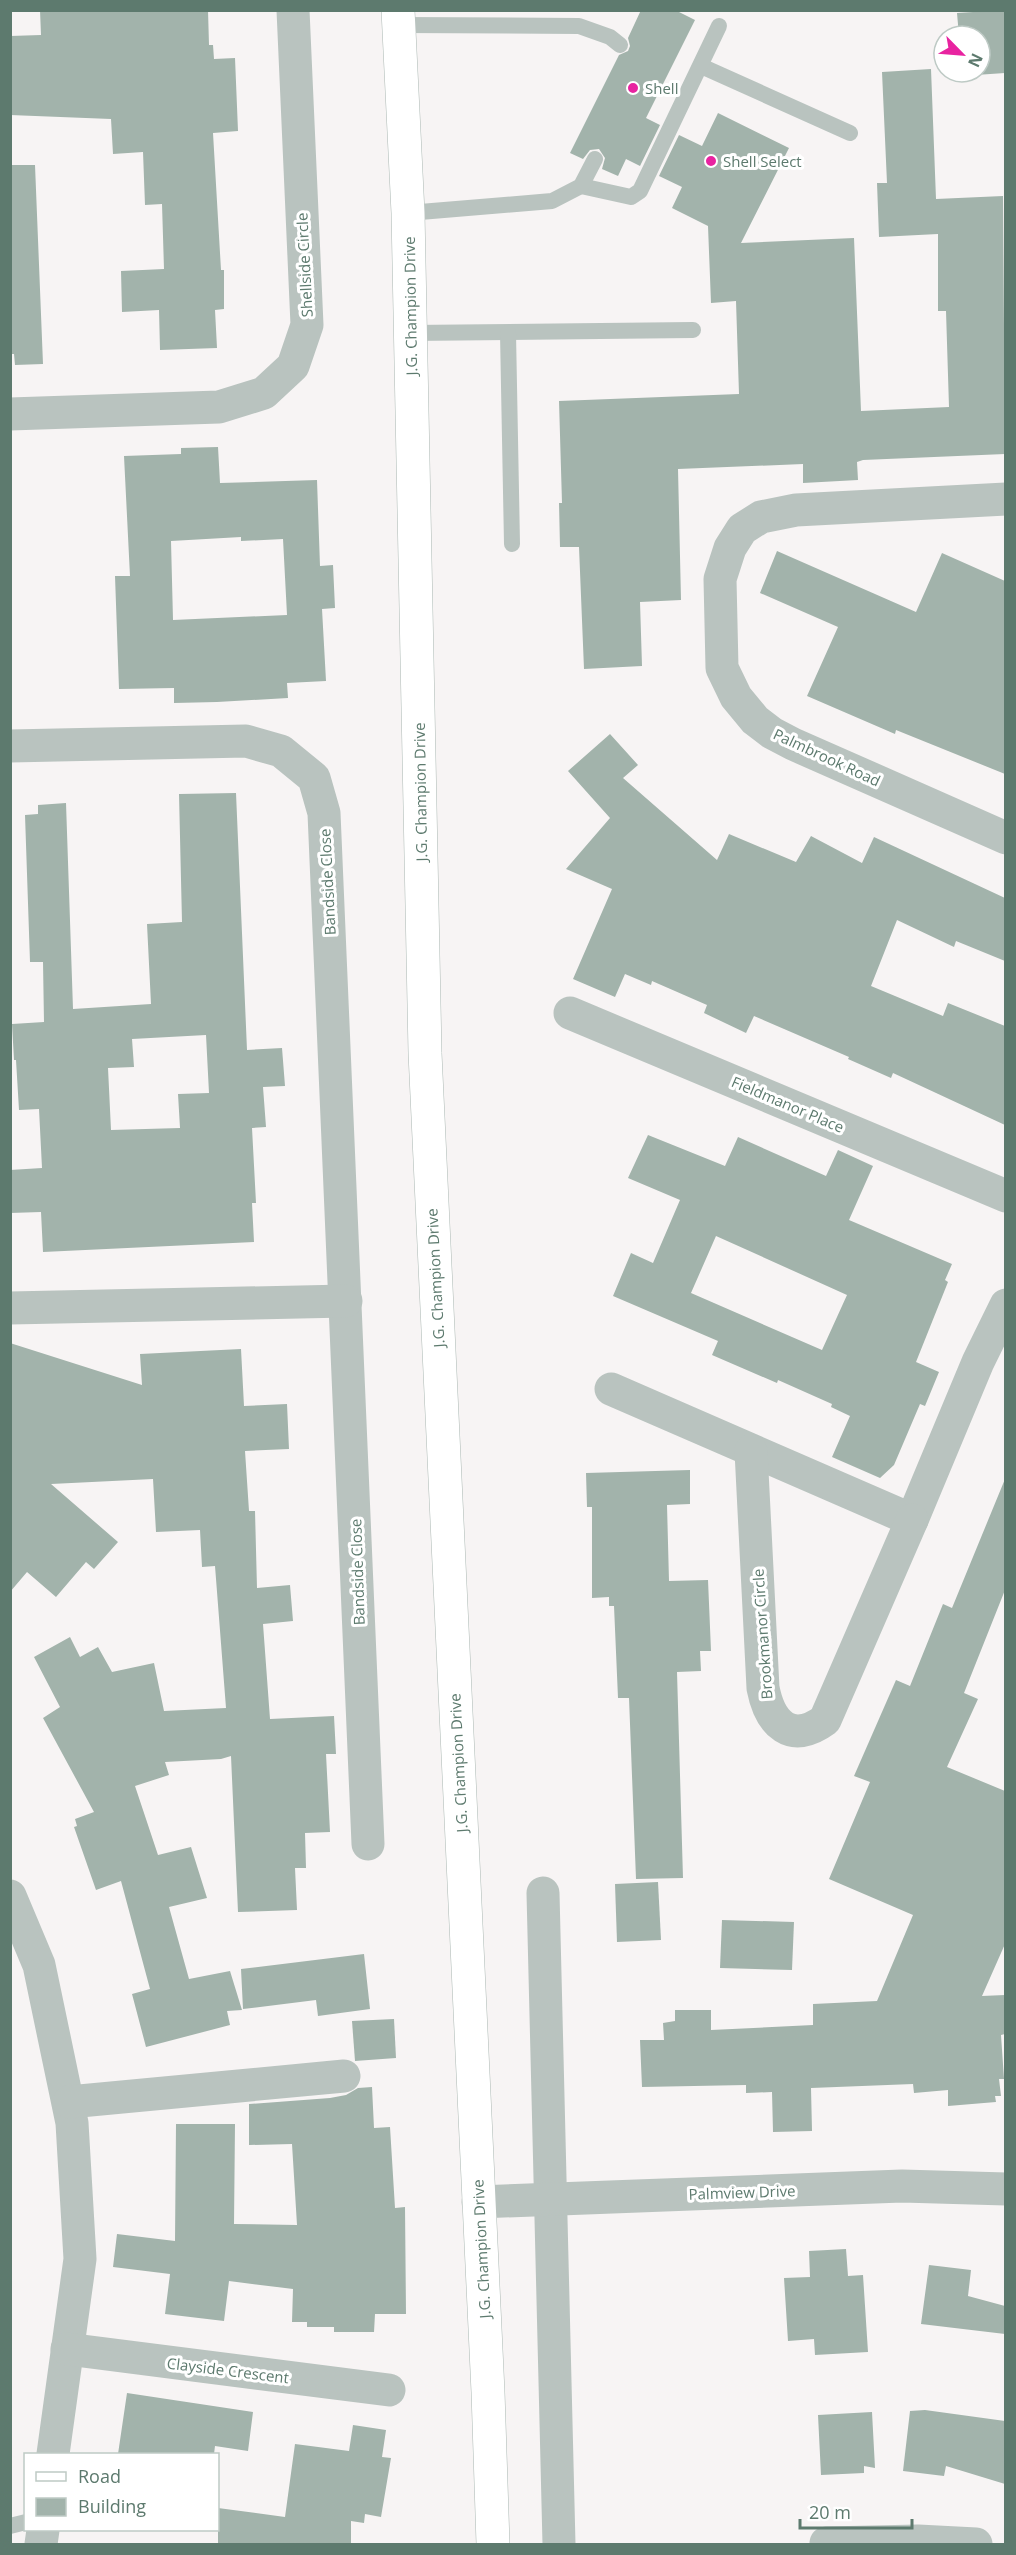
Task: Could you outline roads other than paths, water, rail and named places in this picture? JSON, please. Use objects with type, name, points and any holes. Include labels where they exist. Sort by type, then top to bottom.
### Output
[{"type":"main road","name":"J.G. Champion Drive","points":[[398,18],[408,213],[425,1053],[493,2544]]},
{"type":"street","name":"Shellside Circle","points":[[10,414],[219,407],[264,393],[293,366],[307,326],[293,10]]},
{"type":"street","name":"Palmbrook Road","points":[[1005,499],[796,510],[761,517],[742,529],[730,548],[720,579],[722,668],[736,697],[755,720],[772,733],[794,744],[1005,838]]},
{"type":"street","name":"Bandside Close","points":[[10,746],[246,741],[281,751],[314,778],[324,813],[368,1844]]},
{"type":"street","name":"Fieldmanor Place","points":[[570,1013],[1005,1196]]},
{"type":"street","points":[[10,1308],[346,1301]]},
{"type":"street","name":"Brookmanor Circle","points":[[751,1451],[763,1688],[767,1709],[777,1723],[788,1729],[798,1731],[813,1729],[825,1720],[978,1362],[1005,1305]]},
{"type":"street","points":[[611,1389],[912,1521]]},
{"type":"street","points":[[543,1893],[559,2544]]},
{"type":"street","points":[[10,1896],[39,1965],[69,2102],[80,2259],[53,2453]]},
{"type":"street","points":[[69,2102],[344,2076]]},
{"type":"street","name":"Palmview Drive","points":[[478,2202],[902,2186],[1005,2189]]},
{"type":"street","name":"Clayside Crescent","points":[[67,2349],[389,2390]]},
{"type":"street","points":[[826,2543],[918,2541],[976,2544]]},
{"type":"lane","points":[[398,18],[579,26],[610,37],[620,45]]},
{"type":"lane","points":[[581,186],[624,197],[632,197],[640,190],[719,27]]},
{"type":"lane","points":[[701,66],[850,133]]},
{"type":"lane","points":[[408,213],[552,201],[581,186],[596,159]]},
{"type":"lane","points":[[411,333],[693,330]]},
{"type":"lane","points":[[508,333],[512,544]]},
{"type":"place","name":"Shell","points":[[633,88]]},
{"type":"place","name":"Shell Select","points":[[711,161]]}]
